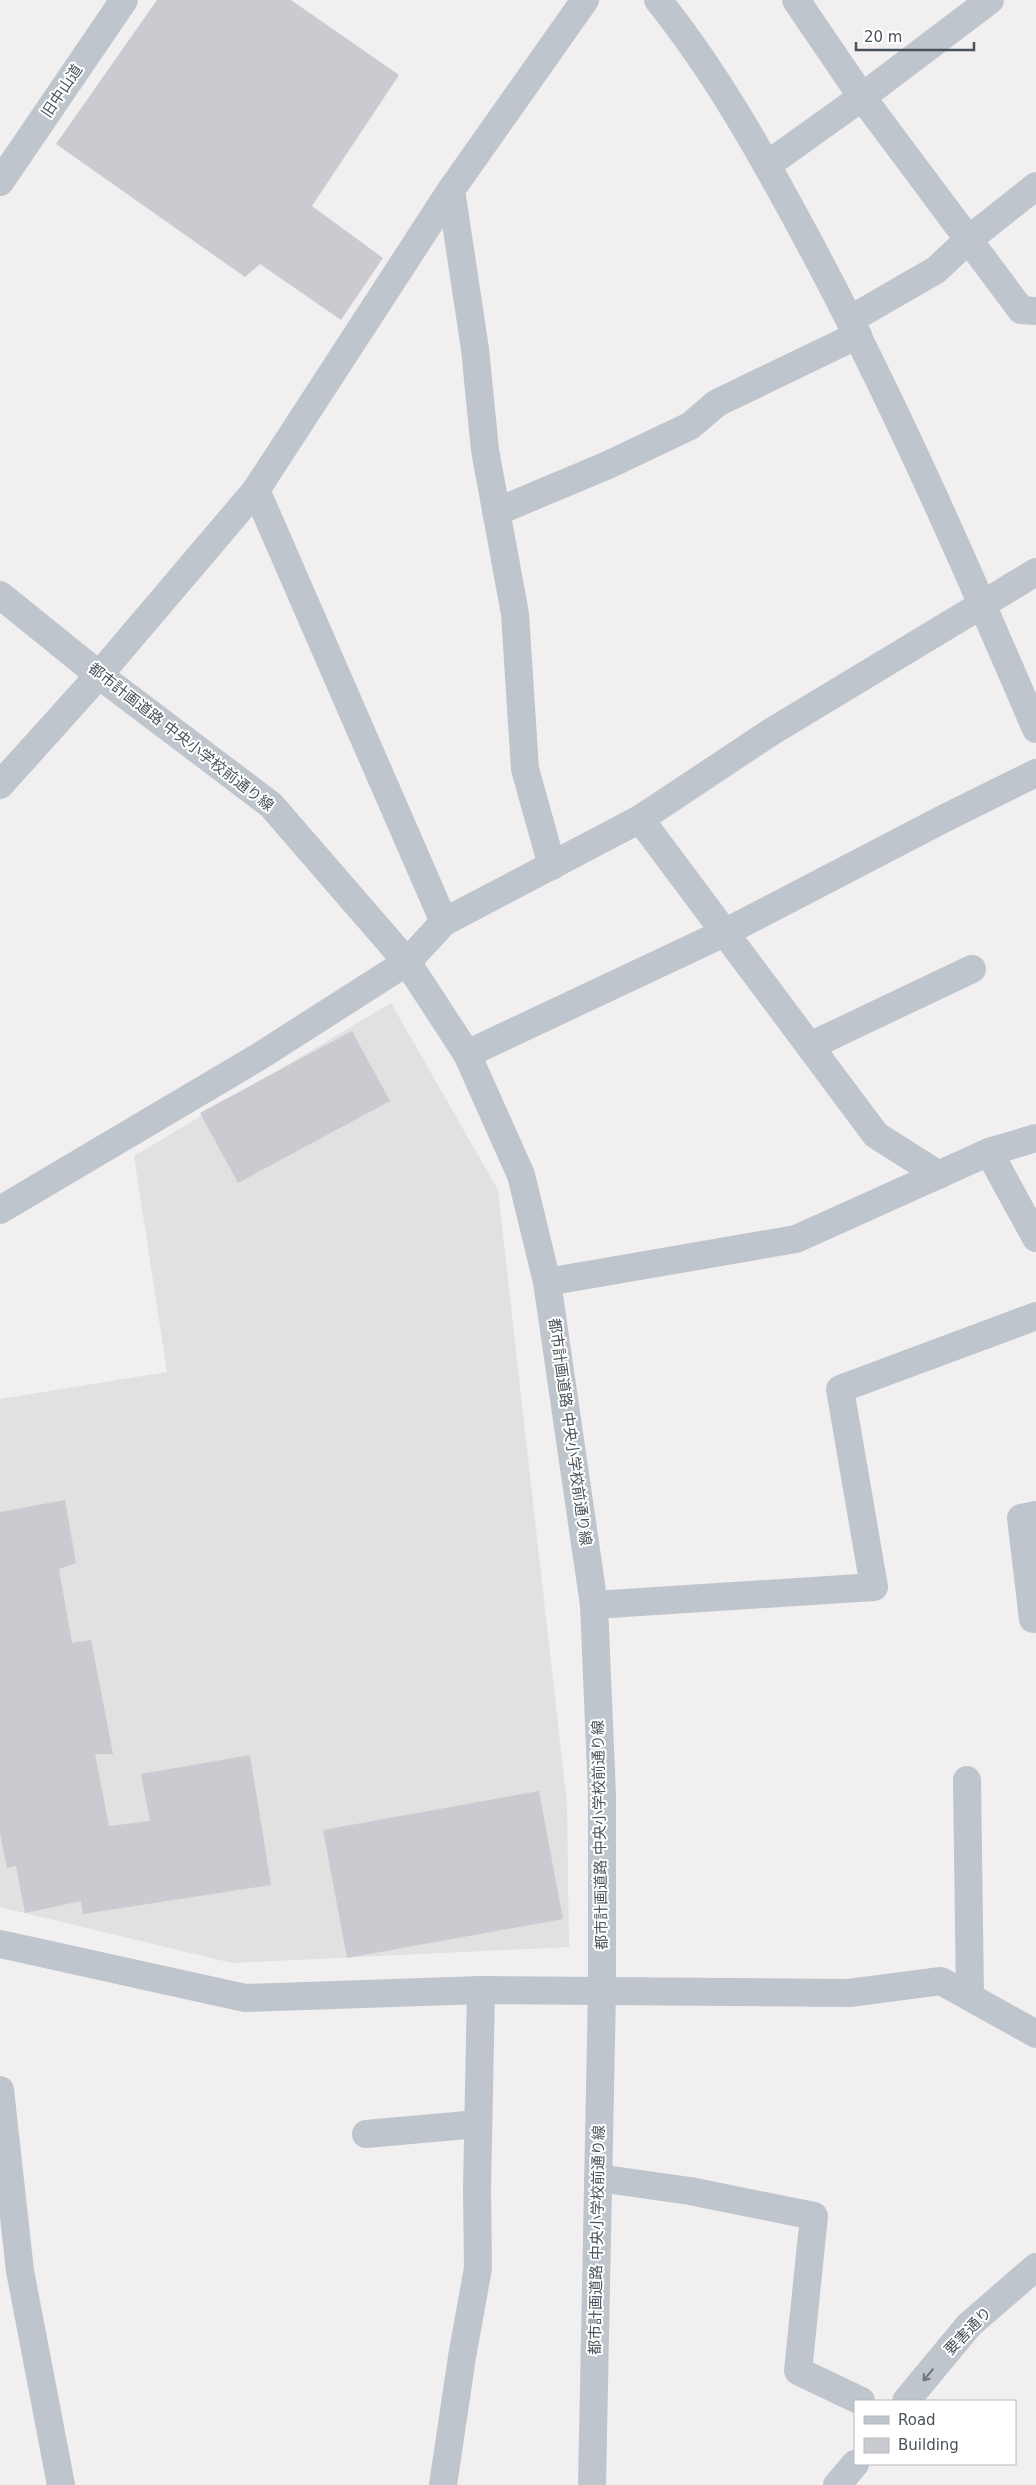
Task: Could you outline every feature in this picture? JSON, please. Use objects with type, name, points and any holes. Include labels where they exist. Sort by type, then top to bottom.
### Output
[{"type":"street","name":"旧中山道","points":[[0,182],[124,0]]},
{"type":"street","points":[[0,785],[99,675],[256,490],[451,190],[584,0]]},
{"type":"street","points":[[658,0],[689,39],[767,165],[855,327],[982,604],[1036,729]]},
{"type":"street","points":[[796,0],[862,98],[1021,310],[1036,311]]},
{"type":"street","points":[[767,165],[862,98],[990,0]]},
{"type":"street","points":[[496,512],[608,465],[690,426],[717,403],[855,327],[936,270],[968,240],[1036,186]]},
{"type":"street","points":[[451,190],[475,349],[485,450],[515,614],[524,770],[552,866]]},
{"type":"street","points":[[256,490],[444,922]]},
{"type":"street","points":[[0,1210],[260,1056],[407,962],[444,922],[640,819],[772,732],[1036,572]]},
{"type":"street","name":"都市計画道路 中央小学校前通り線","points":[[0,595],[99,675],[271,805],[407,962],[467,1054],[521,1175],[547,1282],[594,1605],[602,1795],[602,1990],[592,2485]]},
{"type":"street","points":[[467,1054],[724,933],[1036,773]]},
{"type":"street","points":[[640,819],[876,1135],[939,1175]]},
{"type":"street","points":[[810,1046],[972,969]]},
{"type":"street","points":[[547,1282],[796,1239],[989,1152],[1036,1138]]},
{"type":"street","points":[[989,1152],[1036,1238]]},
{"type":"street","points":[[594,1605],[874,1587],[840,1389],[1036,1316]]},
{"type":"street","points":[[1033,1619],[1021,1518],[1036,1515]]},
{"type":"street","points":[[967,1780],[970,1997]]},
{"type":"street","points":[[0,1944],[245,1998],[481,1990],[849,1992],[941,1981],[1036,2034]]},
{"type":"street","points":[[443,2485],[462,2357],[478,2268],[478,2124],[481,1990]]},
{"type":"street","points":[[0,2090],[20,2271],[61,2485]]},
{"type":"street","points":[[366,2134],[478,2124]]},
{"type":"street","points":[[598,2178],[690,2191],[814,2216],[798,2371],[859,2400]]},
{"type":"street","name":"要害通り","points":[[907,2400],[969,2325],[1036,2267]]},
{"type":"street","points":[[837,2485],[854,2465]]},
{"type":"shaded area","points":[[391,1003],[498,1190],[567,1805],[569,1947],[232,1963],[0,1907],[0,1399],[167,1372],[134,1156]]},
{"type":"building","points":[[157,0],[291,0],[399,75],[312,206],[383,258],[341,320],[260,264],[245,277],[56,144]]},
{"type":"building","points":[[352,1031],[390,1101],[238,1183],[200,1113]]},
{"type":"building","points":[[65,1500],[76,1563],[59,1569],[72,1643],[91,1640],[113,1754],[95,1754],[109,1826],[150,1821],[141,1774],[250,1755],[271,1885],[83,1914],[81,1901],[25,1913],[16,1866],[7,1868],[0,1833],[0,1512]]},
{"type":"building","points":[[539,1791],[563,1919],[347,1958],[323,1830]]}]
